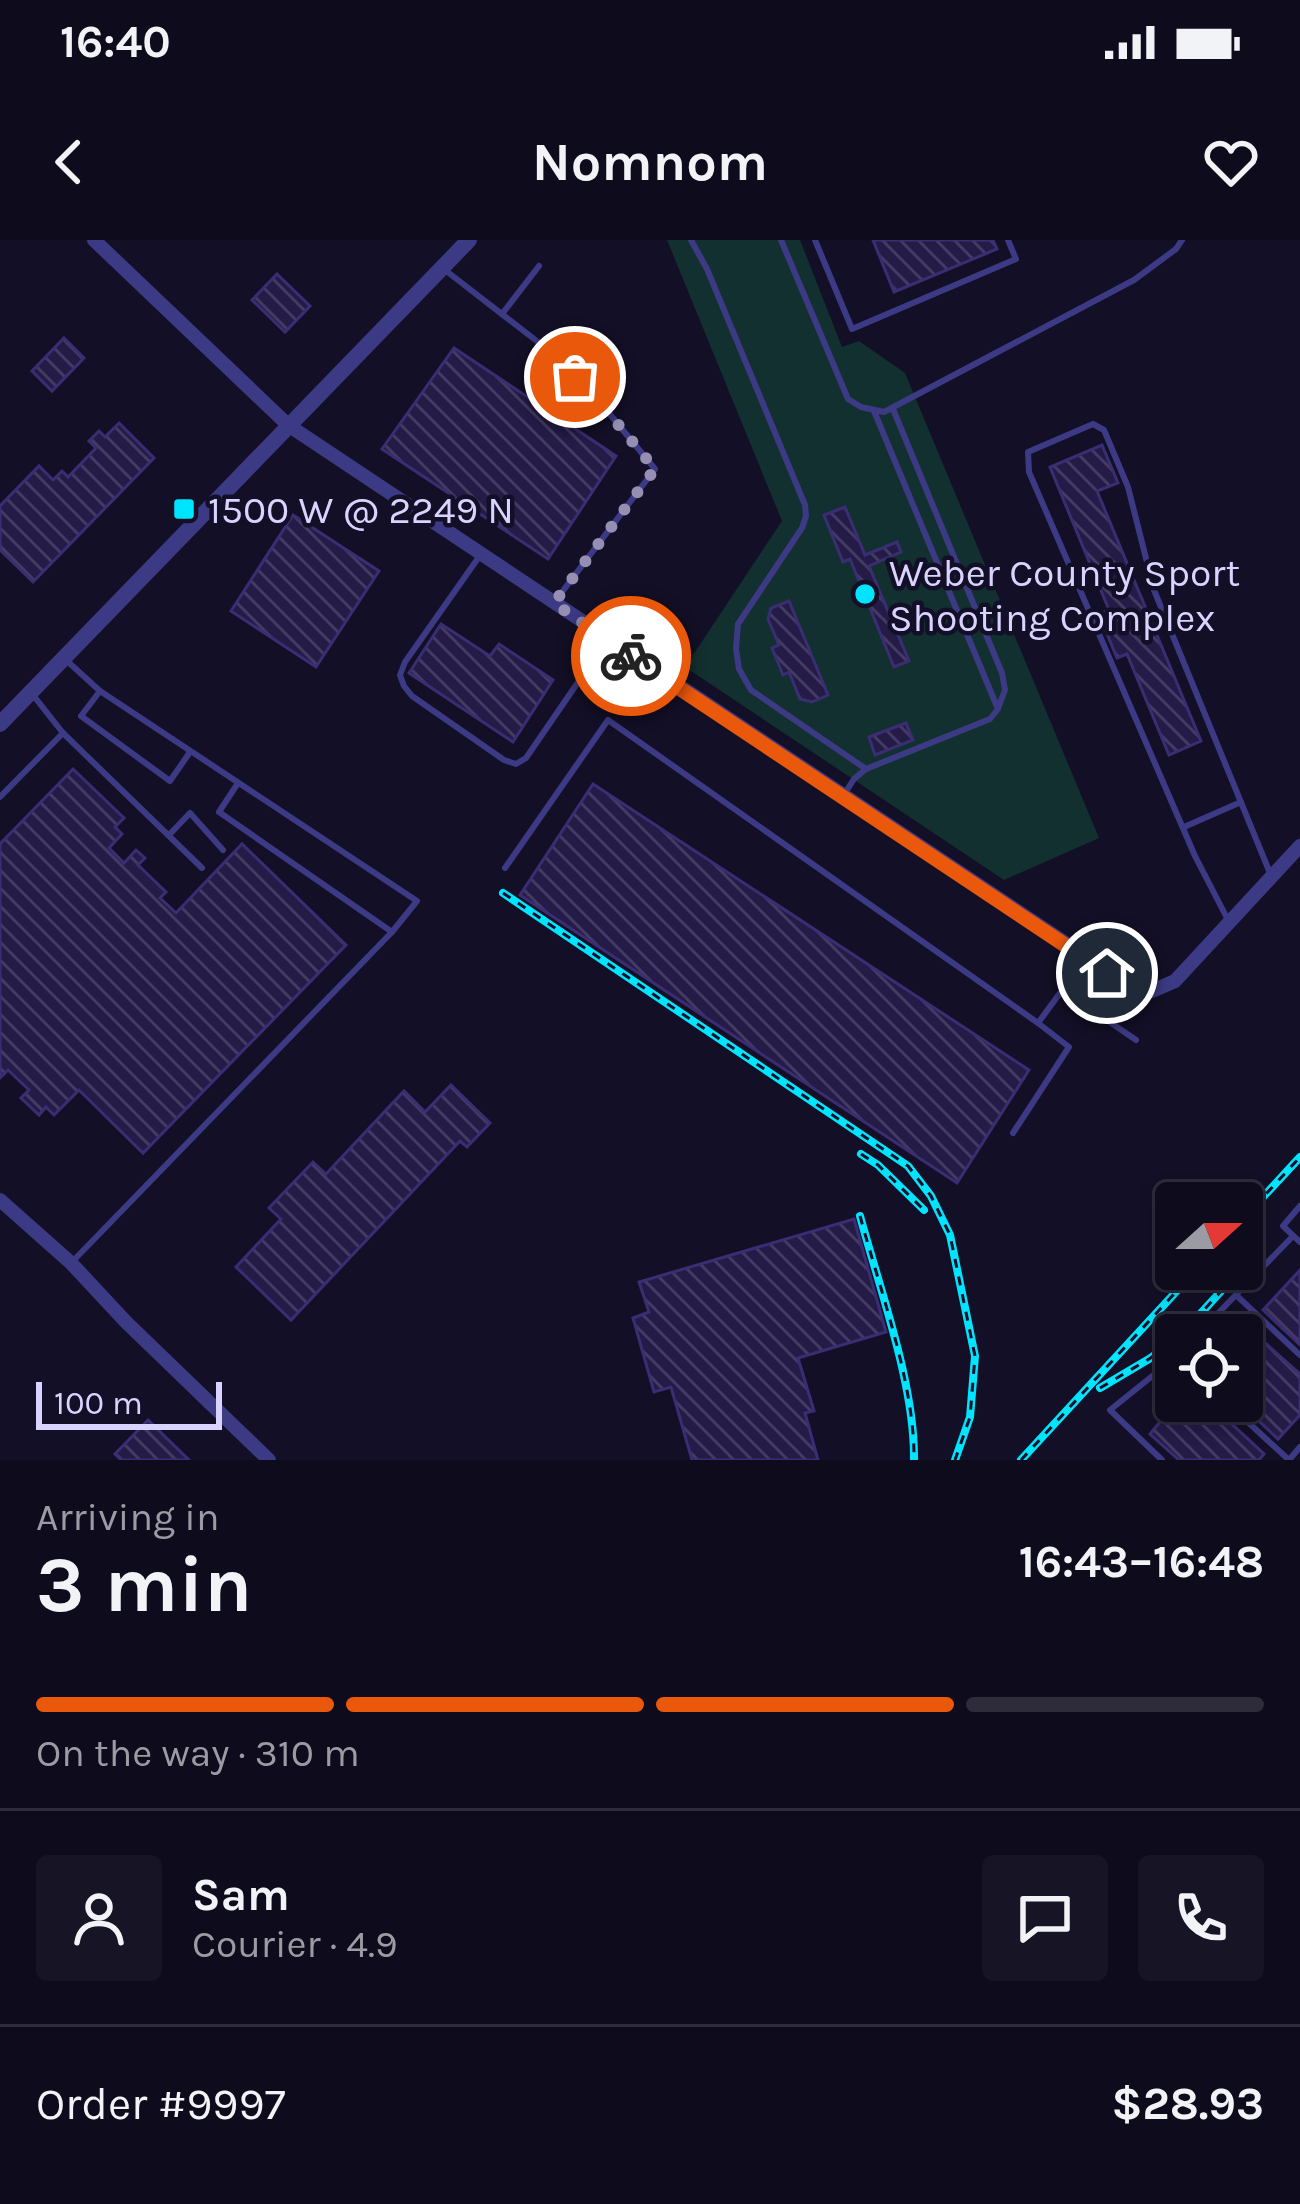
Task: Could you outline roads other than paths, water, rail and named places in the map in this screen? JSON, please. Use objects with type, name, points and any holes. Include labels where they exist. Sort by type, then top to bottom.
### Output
[{"type":"street","points":[[94,240],[287,425],[1130,986],[1152,991],[1175,981],[1300,846]]},
{"type":"street","points":[[0,724],[469,240]]},
{"type":"street","points":[[0,1200],[71,1263],[269,1460]]},
{"type":"lane","points":[[691,240],[805,505],[802,528],[738,624],[739,669],[751,690],[866,769]]},
{"type":"lane","points":[[781,240],[848,399],[884,412],[1134,280],[1176,249],[1181,240]]},
{"type":"lane","points":[[815,240],[852,329],[1016,259],[1008,240]]},
{"type":"lane","points":[[502,314],[539,266]]},
{"type":"lane","points":[[442,267],[547,350],[603,406],[655,469],[554,603]]},
{"type":"lane","points":[[844,796],[866,769],[990,719],[1005,690],[985,626],[893,409]]},
{"type":"lane","points":[[874,410],[998,709]]},
{"type":"lane","points":[[1229,923],[1029,472],[1028,452],[1093,424],[1104,430],[1128,487],[1154,590],[1271,877]]},
{"type":"lane","points":[[481,554],[400,675],[412,696],[504,760],[515,764],[526,758],[607,640]]},
{"type":"lane","points":[[63,658],[100,691],[417,901],[71,1263]]},
{"type":"lane","points":[[100,691],[81,716],[170,781],[190,751]]},
{"type":"lane","points":[[31,693],[63,733],[202,868]]},
{"type":"lane","points":[[505,868],[608,720],[1069,1047],[1013,1133]]},
{"type":"lane","points":[[0,797],[63,733]]},
{"type":"lane","points":[[238,783],[219,812],[392,932]]},
{"type":"lane","points":[[1183,828],[1241,802]]},
{"type":"lane","points":[[170,835],[190,813],[223,850]]},
{"type":"lane","points":[[1038,1023],[1085,959]]},
{"type":"lane","points":[[1063,990],[1136,1040]]},
{"type":"lane","points":[[1217,1314],[1297,1239],[1283,1226],[1300,1206]]},
{"type":"lane","points":[[1236,1295],[1300,1355]]},
{"type":"lane","points":[[1155,1374],[1110,1410],[1162,1460]]},
{"type":"lane","points":[[1248,1422],[1289,1460],[1300,1447]]},
{"type":"railway","points":[[503,893],[908,1166],[931,1196],[950,1235],[975,1356],[970,1417],[955,1460]]},
{"type":"railway","points":[[861,1154],[924,1210]]},
{"type":"railway","points":[[1263,1197],[1300,1157]]},
{"type":"railway","points":[[860,1216],[903,1369],[914,1460]]},
{"type":"railway","points":[[1021,1460],[1178,1290]]},
{"type":"railway","points":[[1200,1314],[1222,1290]]},
{"type":"railway","points":[[1100,1388],[1155,1355]]},
{"type":"place","name":"1500 W @ 2249 N","points":[[184,509]]},
{"type":"place","name":"Weber County Sport Shooting Complex","points":[[865,594]]}]
